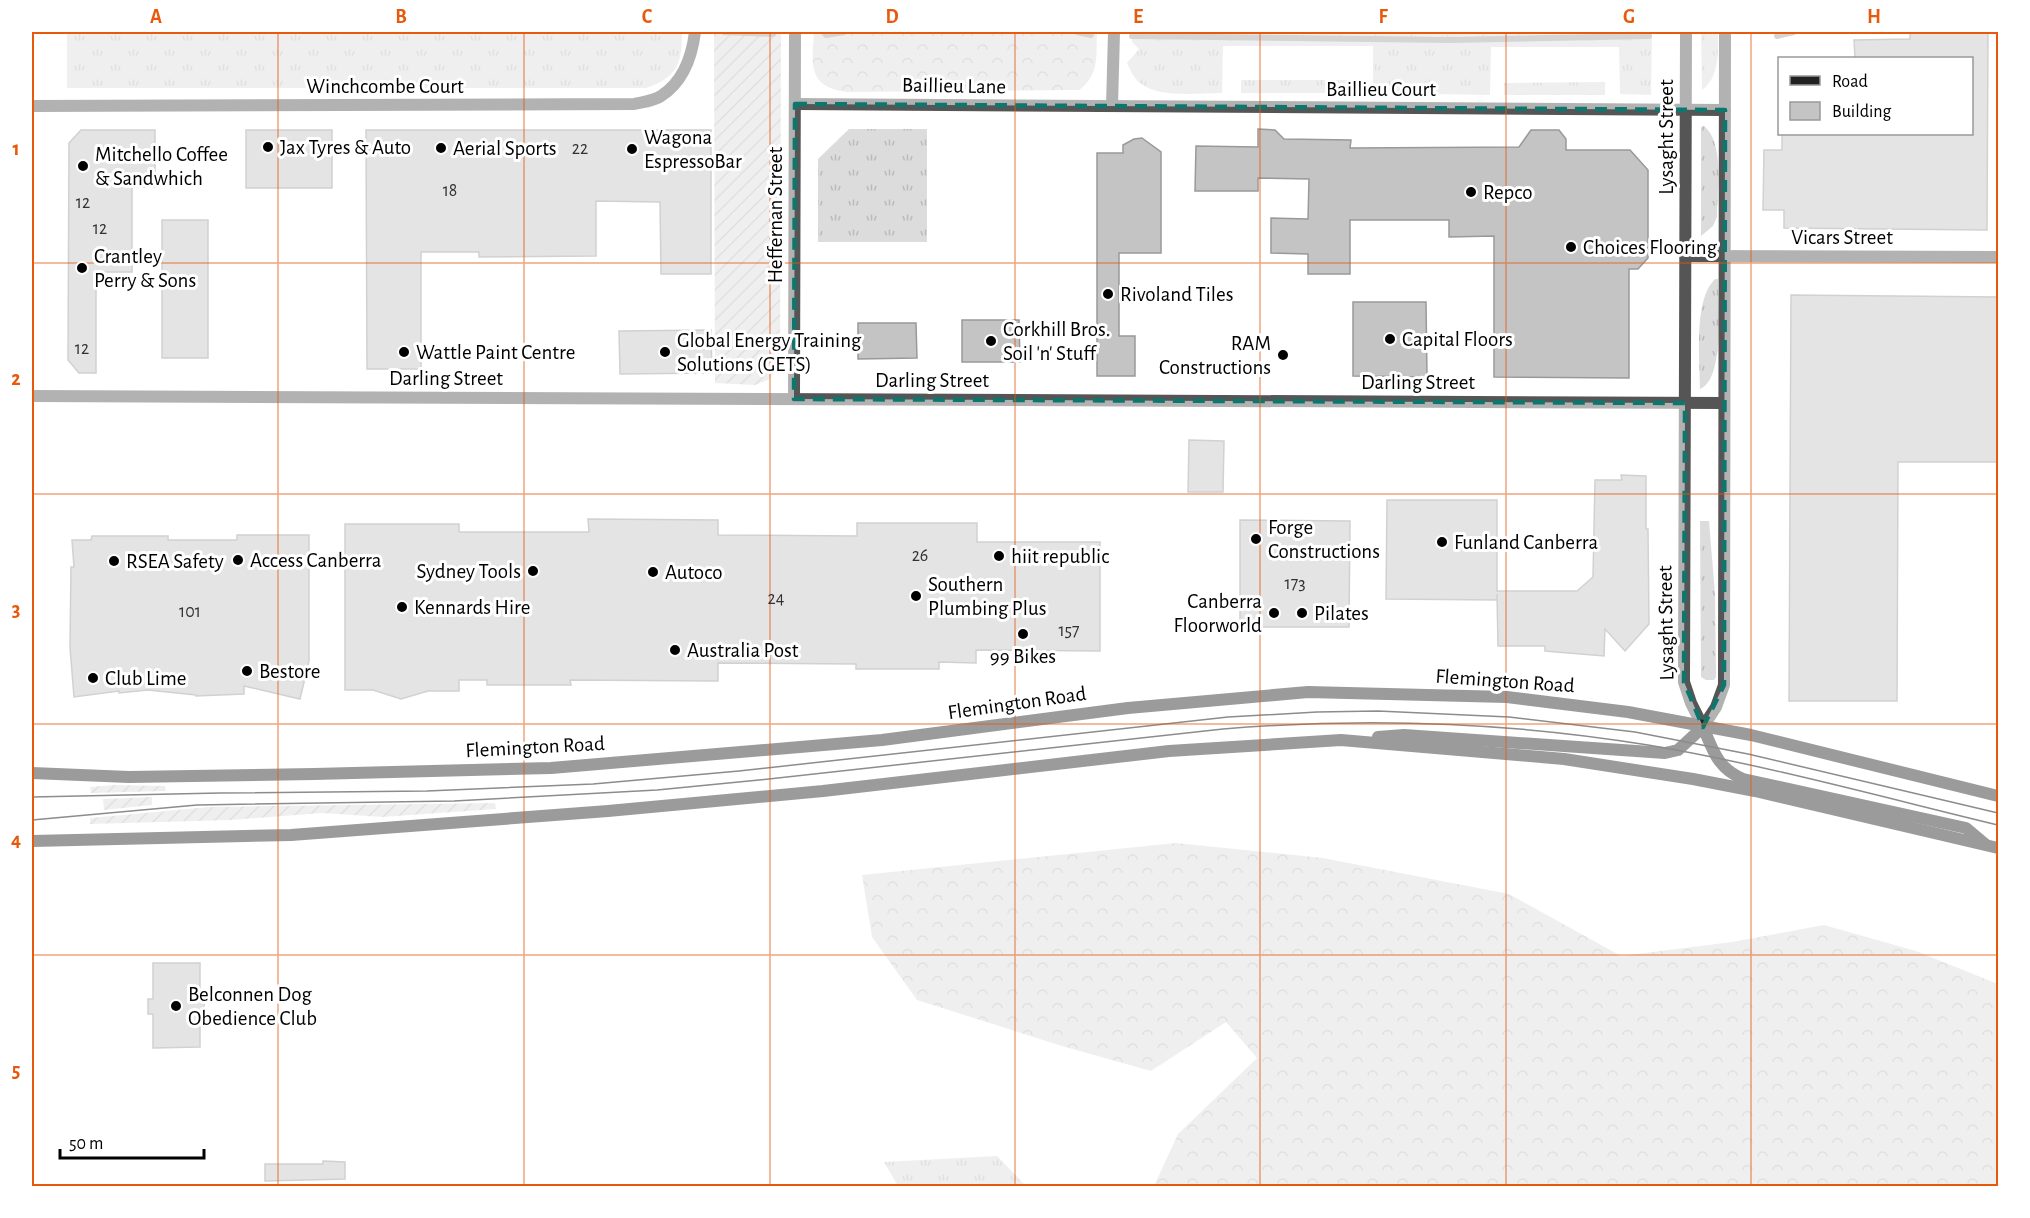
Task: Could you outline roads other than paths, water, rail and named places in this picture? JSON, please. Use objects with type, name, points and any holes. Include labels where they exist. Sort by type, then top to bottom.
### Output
[{"type":"main road","name":"Flemington Road","points":[[32,773],[129,777],[550,768],[882,740],[1128,708],[1308,692],[1507,697],[1628,712],[1751,735],[1998,796]]},
{"type":"main road","points":[[32,841],[291,835],[608,811],[835,789],[1169,751],[1404,735],[1665,753],[1678,750],[1703,727],[1716,758],[1733,775],[1966,828],[1994,847]]},
{"type":"main road","points":[[1341,740],[1564,759],[1693,779],[1755,791],[1994,847]]},
{"type":"street","name":"Winchcombe Court","points":[[32,106],[634,104],[661,97],[679,79],[692,53],[695,32]]},
{"type":"street","name":"Heffernan Street","points":[[794,399],[795,32]]},
{"type":"street","points":[[1112,106],[1114,32]]},
{"type":"street","name":"Lysaght Street","points":[[1686,32],[1684,682],[1691,704],[1703,727]]},
{"type":"street","points":[[1703,727],[1716,707],[1724,685],[1725,32]]},
{"type":"street","name":"Baillieu Lane","points":[[795,104],[1112,106]]},
{"type":"street","name":"Baillieu Court","points":[[1112,106],[1725,110]]},
{"type":"street","name":"Vicars Street","points":[[1686,256],[1998,257]]},
{"type":"street","name":"Darling Street","points":[[32,396],[1725,403]]},
{"type":"waterway","points":[[724,32],[773,34]]},
{"type":"waterway","points":[[826,35],[844,32]]},
{"type":"waterway","points":[[1077,32],[1091,35]]},
{"type":"waterway","points":[[1777,36],[1794,32]]},
{"type":"waterway","points":[[1132,36],[1450,40],[1649,36]]},
{"type":"tram line","points":[[32,797],[427,791],[593,784],[739,771],[1228,717],[1378,711],[1509,717],[1635,732],[1748,754],[1998,813]]},
{"type":"tram line","points":[[32,820],[197,805],[454,801],[657,790],[1223,729],[1329,723],[1383,723],[1542,731],[1648,745],[1780,772],[1998,825]]},
{"type":"place","name":"Jax Tyres & Auto","points":[[268,147]]},
{"type":"place","name":"Aerial Sports","points":[[441,148]]},
{"type":"place","name":"Wagona EspressoBar","points":[[632,149]]},
{"type":"place","name":"Mitchello Coffee & Sandwhich","points":[[83,166]]},
{"type":"place","name":"Repco","points":[[1471,192]]},
{"type":"place","name":"Choices Flooring","points":[[1571,247]]},
{"type":"place","name":"Crantley Perry & Sons","points":[[82,268]]},
{"type":"place","name":"Rivoland Tiles","points":[[1108,294]]},
{"type":"place","name":"Capital Floors","points":[[1390,339]]},
{"type":"place","name":"Corkhill Bros. Soil 'n' Stuff","points":[[991,341]]},
{"type":"place","name":"Wattle Paint Centre","points":[[404,352]]},
{"type":"place","name":"Global Energy Training Solutions (GETS)","points":[[665,352]]},
{"type":"place","name":"RAM Constructions","points":[[1283,355]]},
{"type":"place","name":"Forge Constructions","points":[[1256,539]]},
{"type":"place","name":"Funland Canberra","points":[[1442,542]]},
{"type":"place","name":"hiit republic","points":[[999,556]]},
{"type":"place","name":"Access Canberra","points":[[238,560]]},
{"type":"place","name":"RSEA Safety","points":[[114,561]]},
{"type":"place","name":"Sydney Tools","points":[[533,571]]},
{"type":"place","name":"Autoco","points":[[653,572]]},
{"type":"place","name":"Southern Plumbing Plus","points":[[916,596]]},
{"type":"place","name":"Kennards Hire","points":[[402,607]]},
{"type":"place","name":"Canberra Floorworld","points":[[1274,613]]},
{"type":"place","name":"Pilates","points":[[1302,613]]},
{"type":"place","name":"99 Bikes","points":[[1023,634]]},
{"type":"place","name":"Australia Post","points":[[675,650]]},
{"type":"place","name":"Bestore","points":[[247,671]]},
{"type":"place","name":"Club Lime","points":[[93,678]]},
{"type":"place","name":"Belconnen Dog Obedience Club","points":[[176,1006]]}]
